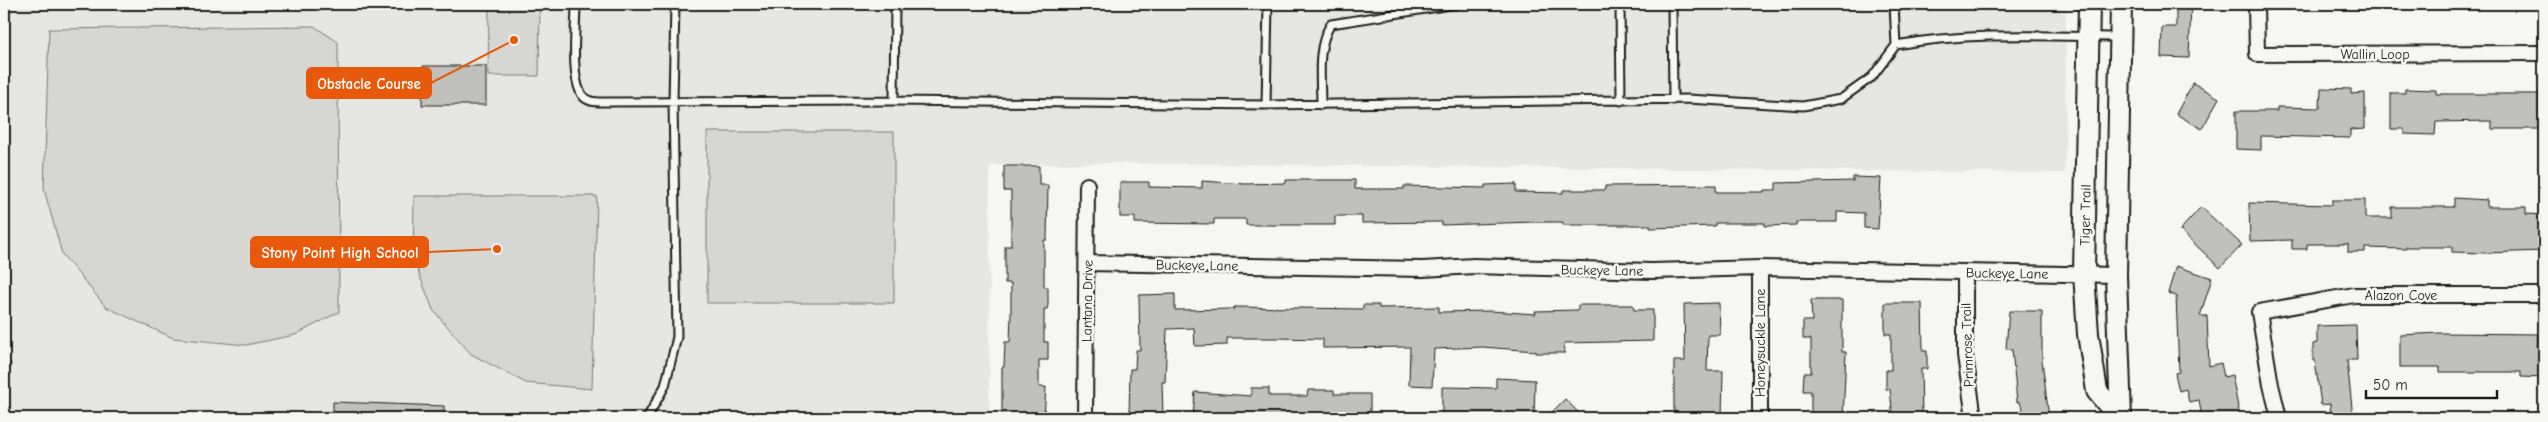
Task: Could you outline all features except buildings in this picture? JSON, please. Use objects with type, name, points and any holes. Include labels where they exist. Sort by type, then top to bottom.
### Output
[{"type":"street","name":"Tiger Trail","points":[[2088,4],[2084,273],[2088,334],[2097,391],[2120,418]]},
{"type":"street","name":"Tiger Trail","points":[[2120,4],[2116,275],[2120,418]]},
{"type":"street","name":"Wallin Loop","points":[[2256,4],[2257,54],[2544,53]]},
{"type":"street","name":"Lantana Drive","points":[[1085,418],[1088,263],[1087,185]]},
{"type":"street","name":"Buckeye Lane","points":[[1088,263],[1423,269],[1474,266],[1652,271],[1760,268],[2116,275]]},
{"type":"street","name":"Honeysuckle Lane","points":[[1760,268],[1760,418]]},
{"type":"street","name":"Primrose Trail","points":[[1965,272],[1965,356],[1974,418]]},
{"type":"street","name":"Alazon Cove","points":[[2279,418],[2270,385],[2259,312],[2354,296],[2544,295]]},
{"type":"lane","points":[[576,4],[577,82],[582,95],[590,101],[894,101],[1266,106],[1621,100],[1673,100],[1803,106],[1841,99],[1872,77],[1896,45],[1894,4]]},
{"type":"lane","points":[[648,418],[665,386],[677,337],[673,102],[675,4]]},
{"type":"lane","points":[[894,101],[895,4]]},
{"type":"lane","points":[[1266,106],[1268,4]]},
{"type":"lane","points":[[1321,105],[1321,46],[1325,33],[1331,24],[1458,4]]},
{"type":"lane","points":[[1620,4],[1621,100]]},
{"type":"lane","points":[[1672,4],[1673,100]]},
{"type":"lane","points":[[1896,45],[1937,38],[1974,36],[2121,37]]},
{"type":"shaded area","points":[[4,4],[2066,4],[2065,173],[1108,163],[990,165],[989,418],[4,418]]},
{"type":"shaded area","points":[[489,4],[540,4],[539,76],[488,76]]},
{"type":"shaded area","points":[[314,26],[338,42],[339,312],[295,335],[246,345],[173,338],[106,307],[62,254],[44,189],[49,29]]},
{"type":"shaded area","points":[[707,132],[894,132],[894,303],[707,303]]},
{"type":"shaded area","points":[[414,196],[597,196],[592,389],[526,383],[471,354],[433,310],[413,258]]},
{"type":"waterway","points":[[4,364],[9,364]]},
{"type":"place","name":"Obstacle Course","points":[[514,40]]},
{"type":"place","name":"Stony Point High School","points":[[497,249]]}]
